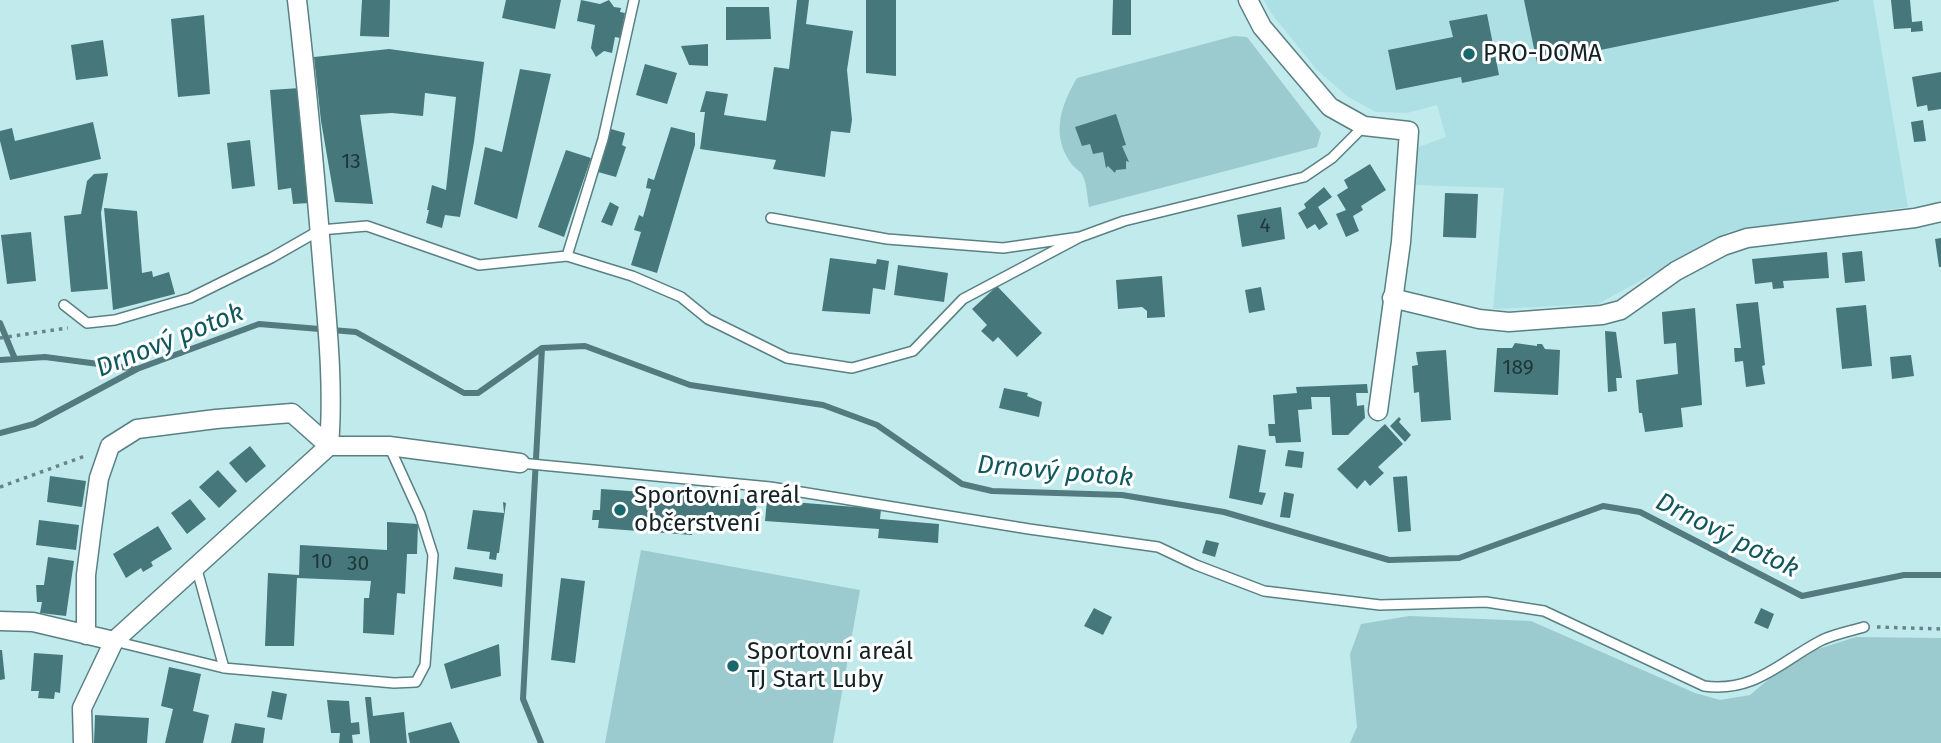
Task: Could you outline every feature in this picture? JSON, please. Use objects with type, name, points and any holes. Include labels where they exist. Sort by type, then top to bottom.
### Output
[{"type":"street","points":[[297,0],[310,106],[325,287],[331,414],[328,446]]},
{"type":"street","points":[[1248,0],[1262,27],[1330,107],[1364,126],[1409,131],[1401,242],[1378,411]]},
{"type":"street","points":[[1392,298],[1479,320],[1509,322],[1602,315],[1621,310],[1676,271],[1723,246],[1747,238],[1915,218],[1941,212]]},
{"type":"street","points":[[86,635],[86,575],[90,540],[99,478],[110,446],[137,429],[292,413],[328,446]]},
{"type":"street","points":[[83,743],[82,708],[114,641],[328,446],[389,446],[520,463]]},
{"type":"street","points":[[0,621],[33,622],[114,641]]},
{"type":"lane","points":[[567,256],[603,139],[634,0]]},
{"type":"lane","points":[[64,305],[88,323],[115,320],[190,298],[320,230],[366,226],[479,265],[567,256],[632,276],[681,298],[708,319],[787,358],[852,368],[913,351],[963,299],[1080,237],[1124,221],[1304,177],[1332,158],[1364,126]]},
{"type":"lane","points":[[771,218],[887,239],[1003,248],[1080,237]]},
{"type":"lane","points":[[114,641],[224,668],[394,683],[416,682],[425,666],[433,555],[420,514],[389,446]]},
{"type":"lane","points":[[520,463],[770,487],[1158,547],[1264,591],[1380,605],[1486,602],[1544,611],[1704,686],[1722,689],[1751,684],[1824,639],[1864,627]]},
{"type":"lane","points":[[196,566],[224,668]]},
{"type":"path","points":[[0,338],[65,329],[81,319]]},
{"type":"path","points":[[0,487],[110,446]]},
{"type":"path","points":[[1864,627],[1941,629]]},
{"type":"shaded area","points":[[1264,0],[1873,0],[1908,207],[1730,231],[1598,304],[1493,309],[1504,188],[1411,185],[1413,149],[1446,137],[1437,105],[1407,113],[1376,112],[1348,97],[1317,70],[1271,13]]},
{"type":"shaded area","points":[[1234,36],[1247,37],[1321,133],[1317,147],[1089,207],[1084,178],[1071,164],[1061,141],[1060,120],[1066,99],[1077,78]]},
{"type":"shaded area","name":"Sportovní areál TJ Start Luby","points":[[641,550],[860,590],[833,743],[605,743]]},
{"type":"shaded area","points":[[1409,616],[1531,621],[1695,693],[1720,700],[1750,695],[1796,656],[1856,637],[1941,638],[1941,743],[1350,743],[1357,727],[1350,654],[1361,624]]},
{"type":"building","points":[[362,0],[390,0],[389,37],[360,36]]},
{"type":"building","points":[[506,0],[561,0],[555,29],[502,18]]},
{"type":"building","points":[[581,0],[600,4],[609,0],[614,7],[621,8],[620,12],[625,13],[620,38],[615,37],[612,53],[604,51],[596,57],[591,48],[595,25],[577,21]]},
{"type":"building","points":[[797,0],[809,0],[806,24],[853,31],[847,70],[852,120],[850,133],[831,131],[825,177],[773,169],[776,160],[700,149],[705,112],[700,112],[706,91],[728,94],[724,115],[766,121],[774,67],[789,69]]},
{"type":"building","points":[[866,0],[896,0],[896,76],[866,73]]},
{"type":"building","points":[[1113,0],[1131,0],[1131,35],[1112,35]]},
{"type":"building","points":[[1524,0],[1839,0],[1839,1],[1537,63]]},
{"type":"building","points":[[1891,0],[1910,0],[1912,22],[1922,21],[1923,31],[1911,32],[1911,28],[1894,29]]},
{"type":"building","points":[[726,7],[769,7],[771,39],[726,40]]},
{"type":"building","points":[[1487,14],[1499,75],[1462,83],[1461,77],[1396,90],[1388,50],[1453,37],[1449,21]]},
{"type":"building","points":[[204,15],[210,94],[178,97],[171,19]]},
{"type":"building","points":[[103,40],[108,76],[76,80],[71,45]]},
{"type":"building","points":[[708,44],[708,66],[689,65],[681,46]]},
{"type":"building","points":[[389,49],[484,62],[474,142],[460,217],[445,215],[442,228],[426,223],[427,210],[432,185],[446,190],[456,97],[425,93],[423,116],[392,113],[360,115],[373,204],[335,202],[321,121],[314,57]]},
{"type":"building","points":[[645,64],[677,73],[667,104],[636,95]]},
{"type":"building","points":[[520,69],[551,74],[517,219],[474,204],[485,147],[502,152]]},
{"type":"building","points":[[1941,72],[1941,109],[1928,111],[1927,105],[1917,107],[1912,77]]},
{"type":"building","points":[[300,88],[309,203],[293,204],[291,188],[278,190],[270,90]]},
{"type":"building","points":[[1116,114],[1126,145],[1122,146],[1129,162],[1126,161],[1126,169],[1116,170],[1115,173],[1108,166],[1106,168],[1103,152],[1093,154],[1090,144],[1082,146],[1075,127]]},
{"type":"building","points":[[1923,120],[1926,141],[1914,142],[1911,122]]},
{"type":"building","points":[[93,122],[101,159],[10,180],[0,131],[12,128],[15,141]]},
{"type":"building","points":[[671,127],[695,133],[695,145],[657,273],[631,265],[641,232],[634,230],[639,215],[643,217],[651,189],[646,188],[648,178],[654,180]]},
{"type":"building","points":[[611,129],[625,133],[622,145],[626,147],[616,177],[598,172]]},
{"type":"building","points":[[250,140],[255,186],[232,189],[227,143]]},
{"type":"building","points":[[566,150],[591,158],[564,237],[538,227]]},
{"type":"building","points":[[1370,164],[1386,190],[1361,206],[1363,210],[1353,216],[1359,231],[1346,237],[1336,214],[1346,210],[1337,195],[1348,188],[1344,180]]},
{"type":"building","points":[[108,173],[101,213],[108,289],[71,292],[64,216],[81,214],[87,181],[94,174]]},
{"type":"building","points":[[1324,187],[1332,197],[1318,207],[1328,224],[1319,230],[1315,224],[1307,229],[1298,213],[1306,208],[1304,204]]},
{"type":"building","points":[[1445,193],[1478,194],[1476,238],[1443,237]]},
{"type":"building","points":[[610,202],[619,207],[612,226],[601,222]]},
{"type":"building","points":[[1281,207],[1285,239],[1242,247],[1237,215]]},
{"type":"building","points":[[104,208],[137,211],[142,273],[152,271],[153,277],[169,272],[175,294],[113,310]]},
{"type":"building","points":[[31,232],[36,281],[7,284],[1,235]]},
{"type":"building","points":[[1941,238],[1941,267],[1939,267],[1935,239]]},
{"type":"building","points":[[1862,251],[1865,281],[1845,283],[1842,253]]},
{"type":"building","points":[[1827,252],[1829,278],[1783,281],[1784,288],[1773,289],[1772,282],[1755,284],[1752,259]]},
{"type":"building","points":[[830,258],[876,264],[877,259],[889,261],[885,290],[873,288],[870,314],[822,311]]},
{"type":"building","points":[[898,265],[948,273],[944,302],[894,295]]},
{"type":"building","points":[[1162,276],[1165,317],[1147,318],[1147,311],[1142,307],[1118,309],[1116,280]]},
{"type":"building","points":[[997,286],[1042,333],[1017,357],[998,337],[993,342],[981,331],[987,325],[972,309]]},
{"type":"building","points":[[1261,287],[1265,310],[1249,313],[1245,290]]},
{"type":"building","points":[[1758,302],[1765,384],[1746,387],[1743,361],[1735,362],[1734,348],[1741,348],[1736,304]]},
{"type":"building","points":[[1866,305],[1872,366],[1842,369],[1836,308]]},
{"type":"building","points":[[1695,308],[1702,405],[1681,408],[1683,427],[1645,432],[1642,413],[1639,413],[1636,380],[1678,374],[1676,343],[1664,344],[1662,312]]},
{"type":"building","points":[[1605,331],[1616,332],[1622,378],[1616,378],[1617,391],[1608,392]]},
{"type":"building","points":[[1515,343],[1537,346],[1542,344],[1545,349],[1560,350],[1558,395],[1494,392],[1497,348],[1512,348]]},
{"type":"building","points":[[1446,350],[1451,420],[1421,422],[1419,392],[1414,393],[1412,366],[1418,365],[1416,352]]},
{"type":"building","points":[[1911,355],[1914,376],[1892,379],[1890,357]]},
{"type":"building","points":[[1367,384],[1368,393],[1356,393],[1357,406],[1364,405],[1365,418],[1348,435],[1332,435],[1330,397],[1311,397],[1312,409],[1298,410],[1301,442],[1276,443],[1275,436],[1269,436],[1268,424],[1275,424],[1273,395],[1297,393],[1296,387]]},
{"type":"building","points":[[1004,388],[1028,393],[1027,396],[1042,402],[1039,417],[999,408]]},
{"type":"building","points":[[1399,417],[1399,422],[1411,435],[1405,442],[1390,426]]},
{"type":"building","points":[[1385,424],[1403,444],[1378,467],[1384,473],[1370,486],[1365,480],[1357,489],[1337,469]]},
{"type":"building","points":[[1238,445],[1266,450],[1259,492],[1266,493],[1262,505],[1229,498]]},
{"type":"building","points":[[250,446],[266,466],[246,483],[229,463]]},
{"type":"building","points":[[1288,450],[1304,452],[1302,468],[1285,466]]},
{"type":"building","points":[[218,470],[237,491],[219,508],[199,487]]},
{"type":"building","points":[[50,476],[86,481],[82,507],[47,502]]},
{"type":"building","points":[[1407,476],[1411,531],[1398,532],[1393,477]]},
{"type":"building","points":[[601,489],[757,500],[755,520],[694,516],[692,535],[598,528],[599,520],[592,520],[593,510],[600,510]]},
{"type":"building","points":[[1284,492],[1294,494],[1290,518],[1280,517]]},
{"type":"building","points":[[190,499],[206,519],[187,534],[171,513]]},
{"type":"building","points":[[767,500],[881,509],[880,519],[939,524],[938,543],[878,538],[879,529],[765,521]]},
{"type":"building","points":[[503,502],[506,503],[496,560],[489,559],[490,552],[467,549],[473,510],[504,513]]},
{"type":"building","points":[[39,520],[79,525],[76,550],[36,545]]},
{"type":"building","points":[[387,522],[418,524],[417,554],[407,554],[405,594],[397,593],[394,635],[363,633],[364,598],[369,598],[371,581],[297,578],[294,646],[265,646],[268,573],[299,575],[300,545],[387,550]]},
{"type":"building","points":[[158,526],[172,549],[151,562],[153,566],[143,572],[141,568],[126,578],[113,554]]},
{"type":"building","points":[[1206,540],[1219,543],[1215,557],[1202,553]]},
{"type":"building","points":[[48,557],[74,561],[66,616],[40,613],[42,602],[37,602],[36,585],[44,585]]},
{"type":"building","points":[[455,567],[503,574],[502,587],[453,579]]},
{"type":"building","points":[[561,578],[585,581],[575,663],[551,660]]},
{"type":"building","points":[[1094,608],[1112,617],[1103,635],[1084,626]]},
{"type":"building","points":[[1761,608],[1774,614],[1768,629],[1754,623]]},
{"type":"building","points":[[499,644],[501,676],[451,689],[444,664]]},
{"type":"building","points":[[0,650],[5,679],[0,680]]},
{"type":"building","points":[[34,653],[63,655],[60,693],[55,692],[54,699],[38,698],[39,691],[31,691]]},
{"type":"building","points":[[169,667],[201,674],[193,711],[209,715],[203,743],[165,743],[173,709],[161,706]]},
{"type":"building","points":[[272,691],[287,694],[282,720],[267,717]]},
{"type":"building","points":[[365,697],[371,697],[373,716],[404,712],[407,743],[370,743]]},
{"type":"building","points":[[327,700],[349,701],[351,723],[359,722],[360,734],[352,735],[353,743],[339,743],[340,733],[331,733]]},
{"type":"building","points":[[95,715],[149,718],[147,743],[94,743]]},
{"type":"building","points":[[451,722],[460,743],[410,743],[408,733]]},
{"type":"building","points":[[235,723],[265,728],[263,743],[231,743]]},
{"type":"waterway","points":[[0,323],[15,359]]},
{"type":"waterway","name":"Drnový potok","points":[[0,433],[34,424],[137,369],[259,324],[356,332],[464,393],[478,393],[542,348],[585,346],[690,385],[823,405],[877,425],[962,484],[992,491],[1122,495],[1224,512],[1389,560],[1459,558],[1603,506],[1640,512],[1802,596],[1904,575],[1941,575]]},
{"type":"waterway","points":[[541,743],[523,699],[542,348]]},
{"type":"waterway","points":[[0,360],[45,357],[137,369]]},
{"type":"place","name":"PRO-DOMA","points":[[1469,54]]},
{"type":"place","name":"Sportovní areál občerstvení","points":[[620,510]]},
{"type":"place","name":"Sportovní areál TJ Start Luby","points":[[733,666]]}]
